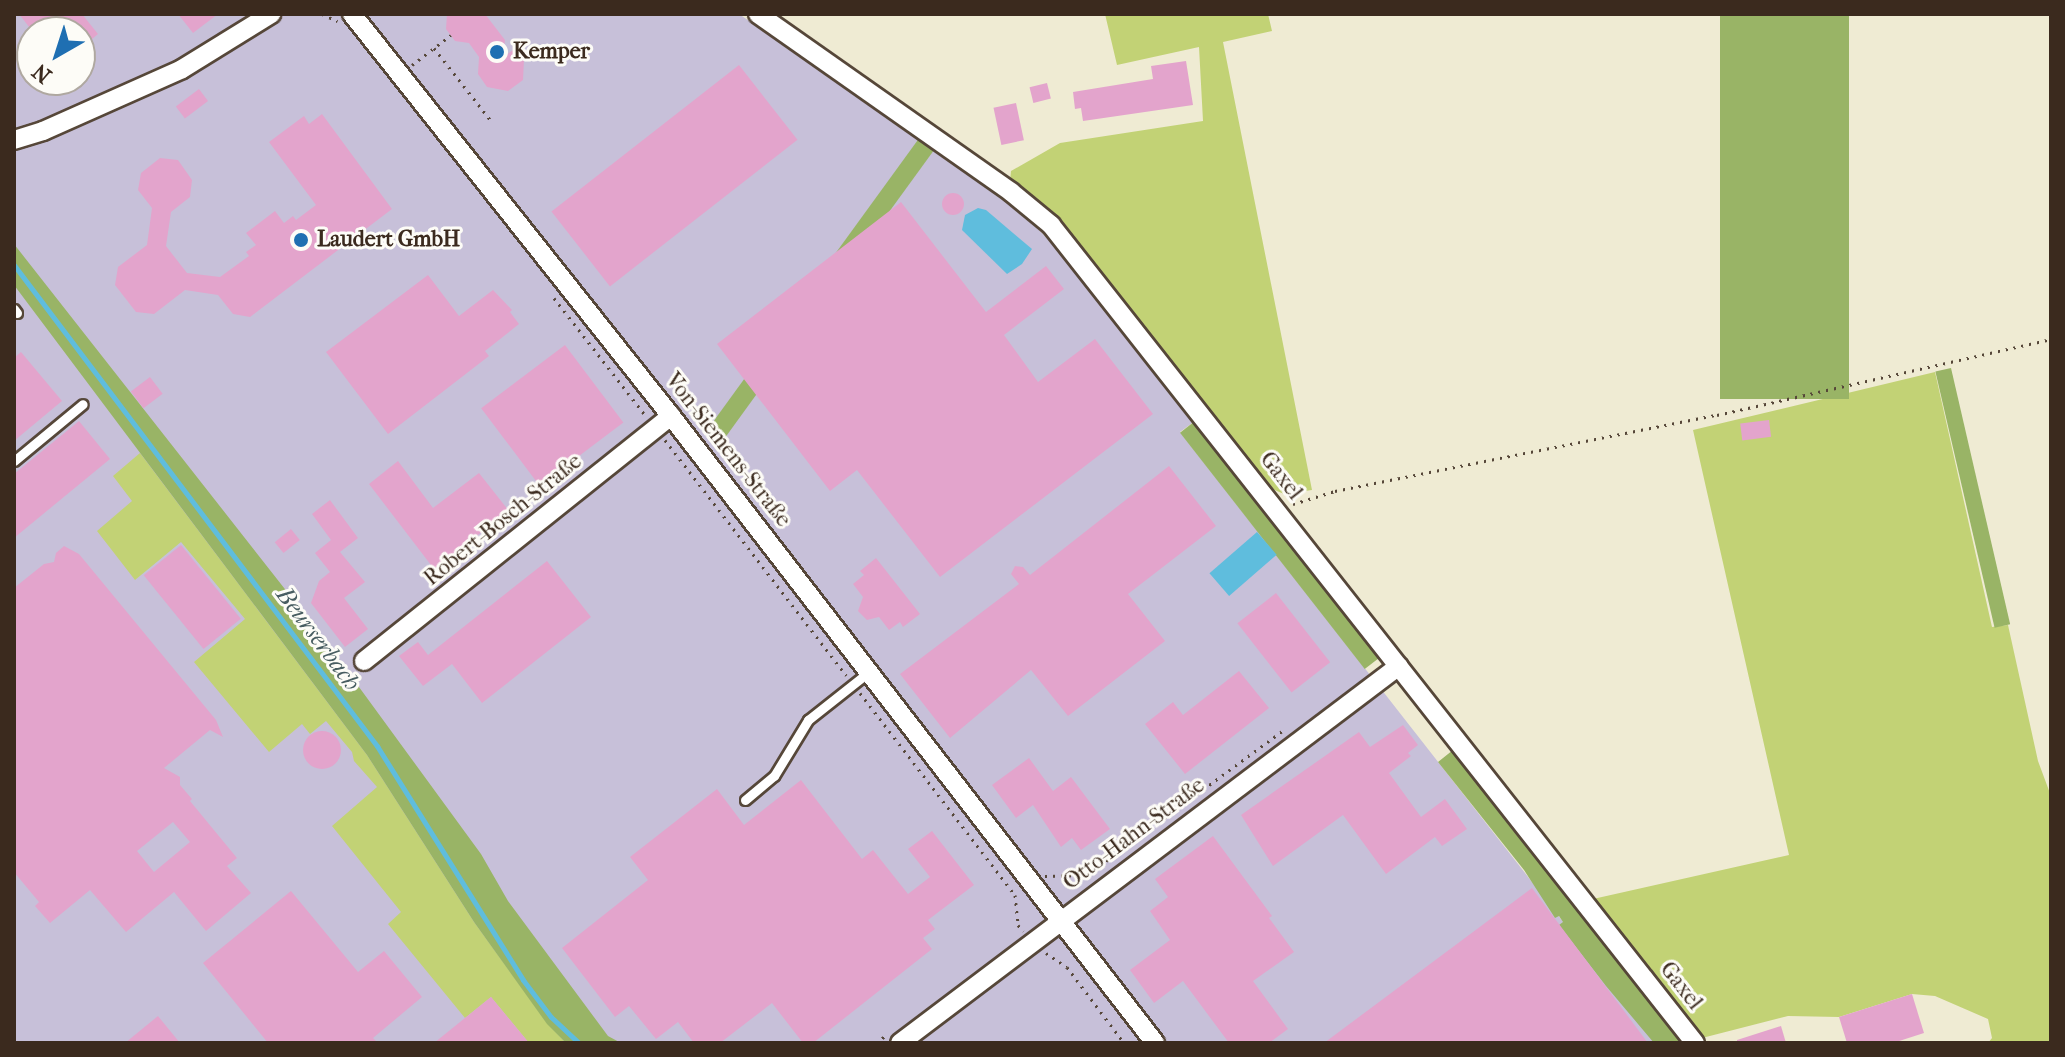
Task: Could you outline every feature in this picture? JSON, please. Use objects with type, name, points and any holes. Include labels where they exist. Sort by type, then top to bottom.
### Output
[{"type":"street","points":[[14,140],[43,131],[182,69],[271,14]]},
{"type":"street","name":"Gaxel","points":[[758,14],[1011,192],[1051,225],[1695,1043]]},
{"type":"street","name":"Von-Siemens-Straße","points":[[348,22],[400,75],[671,416],[1155,1043]]},
{"type":"street","name":"Robert-Bosch-Straße","points":[[364,661],[671,416]]},
{"type":"street","name":"Otto-Hahn-Straße","points":[[900,1043],[1399,666]]},
{"type":"lane","points":[[14,461],[83,404]]},
{"type":"lane","points":[[745,800],[774,776],[808,720],[870,671]]},
{"type":"path","points":[[322,14],[348,22]]},
{"type":"path","points":[[400,75],[451,35]]},
{"type":"path","points":[[434,48],[492,122]]},
{"type":"path","points":[[549,292],[1015,895],[1018,925],[1028,937]]},
{"type":"path","points":[[1279,512],[1335,491],[1717,415],[1914,367],[2051,339]]},
{"type":"path","points":[[1015,895],[1030,882],[1048,875],[1087,875],[1288,727]]},
{"type":"path","points":[[1041,951],[1067,967],[1124,1043]]},
{"type":"shaded area","points":[[14,14],[739,14],[920,137],[1025,215],[1070,263],[1195,421],[1180,432],[1658,1043],[14,1043]]},
{"type":"green space","points":[[1105,14],[1268,14],[1272,31],[1223,42],[1312,490],[1284,494],[1268,487],[1058,219],[1010,181],[1011,171],[1060,143],[1203,121],[1199,47],[1117,65]]},
{"type":"green space","points":[[1720,14],[1849,14],[1849,399],[1720,399]]},
{"type":"green space","points":[[920,137],[935,148],[724,439],[708,428]]},
{"type":"green space","points":[[14,244],[321,635],[481,854],[508,901],[608,1036],[621,1043],[566,1043],[547,1024],[474,922],[367,755],[14,285]]},
{"type":"green space","points":[[1951,368],[2010,624],[1995,628],[1935,372]]},
{"type":"green space","points":[[1935,372],[1992,627],[2008,625],[2038,761],[2051,796],[2051,1043],[1988,1043],[1992,1038],[1988,1019],[1935,996],[1912,994],[1839,1017],[1788,1016],[1702,1038],[1593,899],[1789,855],[1693,430]]},
{"type":"green space","points":[[1195,421],[1380,657],[1365,669],[1180,433]]},
{"type":"green space","points":[[140,453],[367,755],[474,922],[547,1023],[566,1043],[529,1043],[491,997],[465,1018],[388,924],[401,912],[332,826],[377,787],[354,761],[352,752],[326,721],[310,734],[302,724],[269,752],[194,662],[245,619],[181,542],[135,580],[97,531],[132,501],[113,476]]},
{"type":"green space","points":[[1453,750],[1686,1043],[1654,1043],[1606,986],[1559,925],[1563,922],[1559,916],[1555,918],[1524,870],[1438,762]]},
{"type":"water","points":[[978,208],[986,210],[1032,249],[1022,264],[1007,274],[962,230],[965,215]]},
{"type":"water","points":[[1257,532],[1277,555],[1229,596],[1209,573]]},
{"type":"building","points":[[19,14],[84,16],[21,16]]},
{"type":"building","points":[[178,14],[218,14],[193,33]]},
{"type":"building","name":"Kemper","points":[[447,14],[485,14],[505,40],[503,57],[516,48],[524,59],[523,80],[508,91],[487,87],[478,74],[479,57],[469,43],[455,41],[446,29]]},
{"type":"building","points":[[1186,61],[1193,105],[1083,121],[1081,108],[1075,109],[1073,92],[1153,79],[1151,66]]},
{"type":"building","points":[[739,65],[797,140],[610,286],[551,212]]},
{"type":"building","points":[[1047,83],[1051,99],[1033,103],[1030,87]]},
{"type":"building","points":[[199,89],[208,101],[185,118],[176,106]]},
{"type":"building","points":[[1016,103],[1024,140],[1001,145],[994,108]]},
{"type":"building","name":"Laudert GmbH","points":[[322,114],[392,209],[250,317],[233,314],[218,295],[185,290],[154,314],[136,312],[115,285],[118,267],[147,245],[152,208],[138,190],[141,173],[160,158],[178,160],[192,180],[190,197],[171,212],[166,246],[187,273],[220,277],[249,256],[246,252],[256,245],[246,233],[275,211],[284,223],[293,216],[296,220],[316,205],[269,142],[304,116],[309,124]]},
{"type":"building","points":[[953,193],[961,196],[964,204],[961,212],[953,215],[945,212],[942,204],[945,196]]},
{"type":"building","points":[[901,202],[986,312],[1046,266],[1064,289],[1004,335],[1038,382],[1095,339],[1153,414],[940,577],[857,470],[830,491],[717,344]]},
{"type":"building","points":[[428,275],[459,316],[493,290],[512,310],[510,312],[519,324],[485,351],[489,356],[388,434],[326,352]]},
{"type":"building","points":[[565,345],[623,422],[540,486],[481,408]]},
{"type":"building","points":[[21,352],[62,401],[14,441],[14,358]]},
{"type":"building","points":[[150,377],[163,394],[143,408],[131,391]]},
{"type":"building","points":[[1769,420],[1771,437],[1742,440],[1740,424]]},
{"type":"building","points":[[79,421],[110,459],[14,538],[14,474]]},
{"type":"building","points":[[398,461],[433,508],[479,473],[509,511],[434,569],[369,484]]},
{"type":"building","points":[[1169,466],[1216,526],[1128,594],[1165,641],[1068,716],[1031,670],[950,738],[900,674],[1019,584],[1011,574],[1015,566],[1023,567],[1030,575]]},
{"type":"building","points":[[330,500],[358,538],[340,552],[365,582],[344,598],[368,629],[345,647],[311,603],[319,581],[330,572],[315,553],[331,540],[312,514]]},
{"type":"building","points":[[291,529],[300,540],[283,553],[275,542]]},
{"type":"building","points":[[181,545],[241,619],[203,649],[144,575]]},
{"type":"building","points":[[64,546],[79,554],[216,720],[223,737],[210,730],[164,768],[180,777],[180,785],[192,799],[190,801],[237,858],[227,866],[251,893],[206,931],[174,892],[126,932],[90,890],[50,923],[35,906],[39,902],[14,872],[14,588],[44,564],[54,562],[56,553]],"holes":[[[173,822],[190,842],[154,872],[137,851]]]},
{"type":"building","points":[[876,558],[920,614],[903,627],[900,622],[889,630],[879,617],[867,620],[858,611],[863,597],[853,584],[864,575],[860,571]]},
{"type":"building","points":[[547,561],[591,617],[482,703],[452,664],[423,686],[399,656],[418,642],[428,655]]},
{"type":"building","points":[[1276,593],[1330,662],[1292,693],[1237,623]]},
{"type":"building","points":[[1239,671],[1269,708],[1185,774],[1145,724],[1173,702],[1183,715]]},
{"type":"building","points":[[1403,725],[1418,745],[1408,753],[1411,756],[1389,773],[1421,817],[1445,799],[1467,829],[1442,846],[1435,837],[1386,874],[1343,815],[1273,866],[1241,815],[1359,732],[1370,747]]},
{"type":"building","points":[[322,731],[336,736],[341,750],[336,764],[322,769],[308,764],[303,750],[308,736]]},
{"type":"building","points":[[1029,758],[1053,791],[1071,777],[1110,829],[1081,850],[1072,838],[1061,847],[1033,805],[1016,818],[992,785]]},
{"type":"building","points":[[801,780],[862,859],[873,850],[908,894],[930,877],[908,849],[932,831],[974,885],[928,920],[935,929],[923,938],[932,949],[813,1043],[803,1043],[772,1003],[720,1043],[694,1043],[678,1022],[656,1039],[629,1006],[615,1017],[562,948],[648,880],[630,857],[717,789],[744,825]]},
{"type":"building","points":[[1213,836],[1272,916],[1269,918],[1294,952],[1253,981],[1288,1029],[1269,1043],[1229,1043],[1183,981],[1154,1003],[1130,970],[1170,940],[1150,911],[1168,897],[1155,879]]},
{"type":"building","points":[[1532,888],[1648,1043],[1324,1043]]},
{"type":"building","points":[[291,891],[358,972],[384,951],[422,997],[373,1038],[378,1043],[268,1043],[203,963]]},
{"type":"building","points":[[1912,994],[1924,1033],[1893,1043],[1847,1043],[1839,1017]]},
{"type":"building","points":[[491,997],[529,1043],[434,1043],[465,1018]]},
{"type":"building","points":[[158,1016],[180,1043],[125,1043]]},
{"type":"building","points":[[1781,1026],[1786,1043],[1737,1043],[1737,1040]]},
{"type":"waterway","name":"Beurserbach","points":[[14,265],[377,746],[523,980],[551,1017],[579,1043]]},
{"type":"place","name":"Kemper","points":[[497,52]]},
{"type":"place","name":"Laudert GmbH","points":[[301,240]]}]
